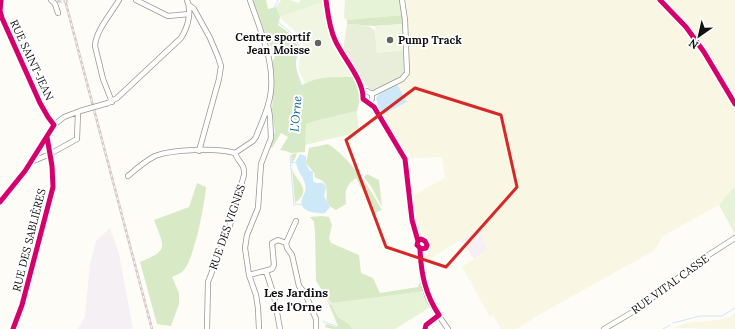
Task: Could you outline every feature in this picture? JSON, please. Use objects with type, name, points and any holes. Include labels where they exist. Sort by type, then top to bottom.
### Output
[{"type":"street","name":"RUE SAINT-JEAN","points":[[1,0],[0,11],[2,18],[40,103],[54,125]]},
{"type":"street","points":[[51,0],[55,4],[58,13]]},
{"type":"street","points":[[110,103],[96,55],[95,40],[119,0]]},
{"type":"street","points":[[136,0],[168,16],[189,14]]},
{"type":"street","points":[[128,176],[156,156],[189,150],[235,153],[253,141],[256,137],[268,105],[272,85],[265,44],[250,0]]},
{"type":"street","points":[[326,0],[329,22],[335,40],[365,93],[372,96]]},
{"type":"street","points":[[367,102],[372,96],[402,79],[406,74],[405,26],[402,0]]},
{"type":"street","points":[[660,0],[686,27],[704,52],[735,104]]},
{"type":"street","points":[[0,202],[31,162],[54,125],[64,117],[79,111],[110,103],[178,41],[186,28],[189,14],[188,3]]},
{"type":"street","points":[[188,3],[194,9],[210,38],[221,66],[219,80],[199,151]]},
{"type":"street","points":[[365,93],[363,99],[374,107]]},
{"type":"street","points":[[372,96],[374,107],[406,161],[412,217],[416,235],[420,240],[424,240],[427,243],[426,248],[422,249],[420,257],[425,290],[430,302],[448,329]]},
{"type":"street","points":[[259,329],[258,304],[249,275],[246,240],[258,208],[261,164],[271,138],[268,105]]},
{"type":"street","points":[[31,162],[50,154],[76,139],[79,111]]},
{"type":"street","name":"RUE DES SABLIÈRES","points":[[13,329],[22,305],[49,205],[54,180],[47,137]]},
{"type":"street","name":"RUE DES VIGNES","points":[[207,329],[208,282],[230,225],[244,175],[244,166],[235,153]]},
{"type":"street","points":[[296,221],[286,243],[286,248],[292,255],[299,286],[305,293],[316,319],[316,329]]},
{"type":"street","name":"RUE VITAL CASSE","points":[[604,329],[636,310],[707,256],[735,238]]},
{"type":"street","points":[[249,275],[272,269],[274,267],[271,245],[272,242],[278,240],[286,243]]},
{"type":"street","points":[[420,240],[417,245],[422,249]]},
{"type":"street","points":[[266,271],[274,296],[280,329]]},
{"type":"highlighted area","points":[[415,88],[501,115],[517,187],[446,267],[386,247],[346,140]]},
{"type":"shaded area","points":[[406,0],[735,0],[735,188],[732,189],[719,205],[663,236],[655,250],[537,316],[517,329],[501,329],[493,315],[490,317],[462,267],[488,249],[478,229],[425,262],[423,259],[430,247],[430,244],[427,238],[417,230],[412,196],[445,178],[442,157],[410,158],[409,153],[405,153],[382,115],[407,102],[397,84],[405,79],[409,70]]},
{"type":"shaded area","points":[[110,228],[119,254],[133,329],[78,329],[85,316],[90,264],[96,241]]},
{"type":"shaded area","points":[[478,229],[488,249],[474,259],[461,240]]},
{"type":"shaded area","points":[[735,312],[735,329],[674,328],[693,322],[718,320],[730,317]]},
{"type":"green space","points":[[253,0],[266,0],[268,9],[276,7],[280,17],[278,25],[291,36],[296,42],[299,50],[296,64],[297,72],[302,85],[321,78],[354,77],[362,91],[357,111],[306,124],[305,152],[291,153],[280,150],[288,137],[281,133],[272,148],[269,147],[275,132],[272,110],[274,81],[271,62],[275,58]]},
{"type":"green space","points":[[281,0],[290,0],[298,3],[301,0],[324,0],[324,2],[280,17],[276,7]]},
{"type":"green space","points":[[345,0],[401,0],[403,15],[347,20],[344,18]]},
{"type":"green space","name":"Centre sportif Jean Moisse","points":[[324,2],[335,44],[354,77],[323,78],[305,84],[299,68],[303,44],[292,28],[280,17]]},
{"type":"green space","points":[[403,15],[403,24],[375,26],[347,24],[347,20]]},
{"type":"green space","points":[[347,24],[372,28],[375,31],[377,53],[405,50],[406,71],[403,76],[377,90],[370,89],[363,82],[343,51]]},
{"type":"green space","name":"Pump Track","points":[[403,24],[405,50],[377,53],[375,26]]},
{"type":"green space","points":[[357,111],[359,132],[305,145],[306,124]]},
{"type":"green space","points":[[328,144],[352,165],[372,192],[382,210],[374,213],[356,178],[346,189],[346,204],[336,210],[328,204],[326,188],[323,181],[314,176],[315,174],[306,163],[309,148]]},
{"type":"green space","points":[[297,153],[292,164],[292,167],[291,156],[292,154]]},
{"type":"green space","points":[[292,168],[303,189],[303,193],[295,203]]},
{"type":"green space","points":[[367,174],[379,180],[382,207],[372,188],[364,177]]},
{"type":"green space","points":[[197,183],[206,187],[204,205],[195,244],[187,265],[183,271],[172,277],[179,293],[179,304],[171,326],[157,324],[140,262],[156,254],[162,247],[162,242],[154,220],[189,207]]},
{"type":"green space","points":[[735,188],[735,234],[719,205],[732,189]]},
{"type":"green space","points":[[310,217],[329,217],[332,225],[329,238],[331,243],[359,255],[361,273],[373,278],[380,293],[418,287],[420,282],[423,283],[424,291],[333,303],[330,301],[325,296],[316,281],[315,232],[314,222]]},
{"type":"green space","points":[[421,291],[429,308],[395,329],[352,329],[349,324],[338,317],[332,305],[329,305],[326,299],[333,303]]},
{"type":"green space","points":[[329,305],[332,305],[338,317],[349,324],[352,329],[332,329],[325,327],[326,324],[338,326]]},
{"type":"water","points":[[397,84],[407,102],[382,115],[376,98],[380,93]]},
{"type":"water","points":[[300,154],[306,156],[306,163],[309,170],[313,172],[313,181],[316,183],[323,183],[326,187],[324,196],[330,207],[325,213],[309,211],[303,207],[302,199],[306,186],[296,161]]},
{"type":"waterway","name":"L'Orne","points":[[278,0],[271,14],[291,33],[300,49],[295,64],[296,73],[300,83],[299,92],[296,97],[298,116],[291,148]]},
{"type":"waterway","name":"L'Orne","points":[[290,156],[294,206]]},
{"type":"waterway","name":"L'Orne","points":[[291,162],[296,163]]},
{"type":"waterway","points":[[295,204],[303,205]]},
{"type":"waterway","points":[[673,323],[700,316],[722,316],[735,308]]},
{"type":"waterway","name":"L'Orne","points":[[323,321],[340,329]]},
{"type":"waterway","points":[[663,329],[670,325]]},
{"type":"tunnel","points":[[57,0],[68,0]]},
{"type":"railway","points":[[65,0],[152,329]]},
{"type":"cycle path","points":[[0,202],[25,171],[54,125],[40,103],[2,18],[0,11],[1,0]]},
{"type":"cycle path","points":[[326,0],[331,30],[339,47],[357,77],[363,99],[374,107],[405,159],[412,220],[418,241],[417,245],[421,249],[426,248],[427,245],[425,241],[421,239],[418,241]]},
{"type":"cycle path","points":[[660,0],[686,27],[704,52],[735,104]]},
{"type":"cycle path","points":[[13,329],[22,305],[53,187],[52,166],[47,137]]},
{"type":"cycle path","points":[[420,249],[421,266],[427,291],[439,315],[426,325],[425,329]]},
{"type":"place","name":"Pump Track","points":[[390,40]]},
{"type":"place","name":"Centre sportif Jean Moisse","points":[[318,43]]},
{"type":"district","name":"Les Jardins de l'Orne","points":[[296,300]]}]
